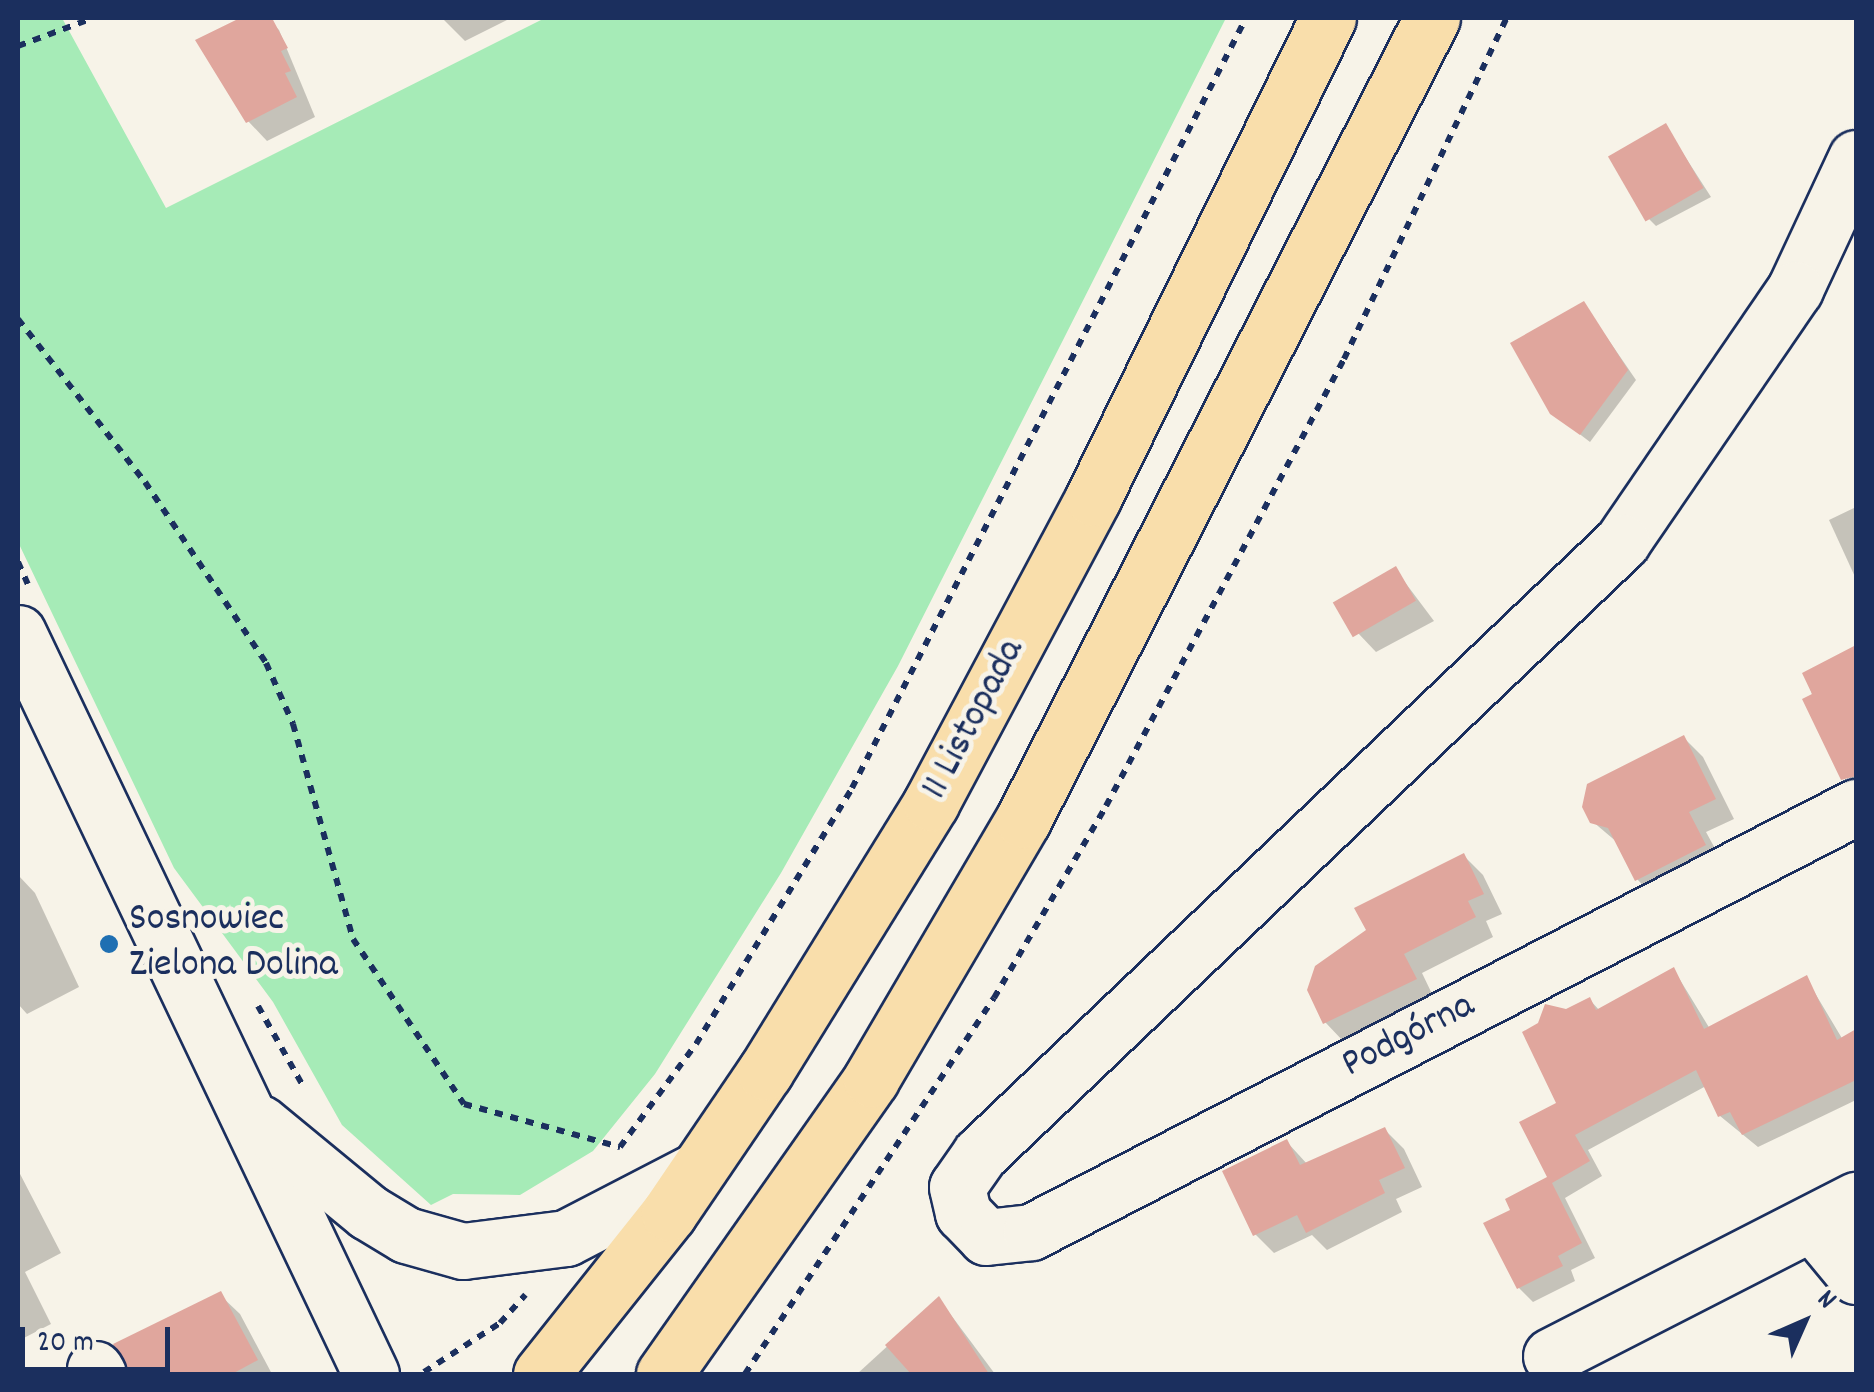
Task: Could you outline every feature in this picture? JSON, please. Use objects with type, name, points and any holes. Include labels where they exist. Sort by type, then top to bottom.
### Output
[{"type":"main road","name":"11 Listopada","points":[[541,1374],[697,1170],[931,803],[1093,498],[1328,18]]},
{"type":"main road","points":[[664,1374],[872,1079],[1023,820],[1432,18]]},
{"type":"street","name":"Podgórna","points":[[1856,158],[1795,289],[1622,542],[980,1154],[956,1186],[963,1214],[986,1237],[1030,1232],[1856,807]]},
{"type":"street","points":[[18,633],[370,1374]]},
{"type":"street","points":[[246,1111],[368,1212],[406,1234],[463,1250],[566,1238],[697,1170]]},
{"type":"street","points":[[1550,1356],[1834,1211],[1856,1276]]},
{"type":"path","points":[[18,46],[93,18]]},
{"type":"path","points":[[18,319],[145,482],[266,662],[292,724],[353,940],[464,1104],[620,1148],[696,1044],[852,788],[1246,18]]},
{"type":"path","points":[[745,1374],[994,998],[1106,806],[1326,394],[1507,18]]},
{"type":"green space","points":[[18,18],[62,18],[166,208],[545,18],[1226,18],[898,666],[781,873],[655,1074],[593,1151],[520,1195],[453,1194],[431,1205],[342,1125],[273,1002],[174,868],[18,542]]},
{"type":"building","points":[[240,18],[272,18],[288,48],[281,51],[291,71],[285,73],[297,97],[246,123],[195,40]]},
{"type":"building","points":[[1666,123],[1704,188],[1645,221],[1608,156]]},
{"type":"building","points":[[1584,301],[1628,370],[1580,435],[1550,414],[1510,343]]},
{"type":"building","points":[[1396,566],[1416,601],[1353,637],[1333,602]]},
{"type":"building","points":[[1856,645],[1856,776],[1841,780],[1802,699],[1812,694],[1802,673]]},
{"type":"building","points":[[1684,735],[1716,799],[1689,812],[1706,845],[1635,881],[1608,828],[1590,823],[1582,807],[1587,784]]},
{"type":"building","points":[[1464,853],[1484,894],[1468,901],[1476,917],[1404,954],[1417,979],[1323,1024],[1307,990],[1315,966],[1366,930],[1354,908]]},
{"type":"building","points":[[1674,967],[1704,1029],[1807,975],[1837,1040],[1856,1029],[1856,1080],[1742,1135],[1730,1112],[1718,1117],[1696,1070],[1575,1135],[1590,1161],[1552,1183],[1582,1243],[1558,1256],[1563,1266],[1517,1289],[1483,1223],[1510,1210],[1505,1199],[1547,1177],[1519,1122],[1556,1103],[1522,1032],[1538,1023],[1545,1004],[1566,1009],[1590,997],[1596,1010]]},
{"type":"building","points":[[1385,1127],[1405,1168],[1379,1180],[1385,1193],[1306,1233],[1297,1215],[1253,1236],[1222,1171],[1287,1139],[1300,1165]]},
{"type":"building","points":[[221,1291],[258,1360],[232,1374],[129,1374],[113,1344]]},
{"type":"building","points":[[939,1296],[989,1374],[911,1374],[885,1345]]},
{"type":"place","name":"Sosnowiec Zielona Dolina","points":[[109,944]]}]
